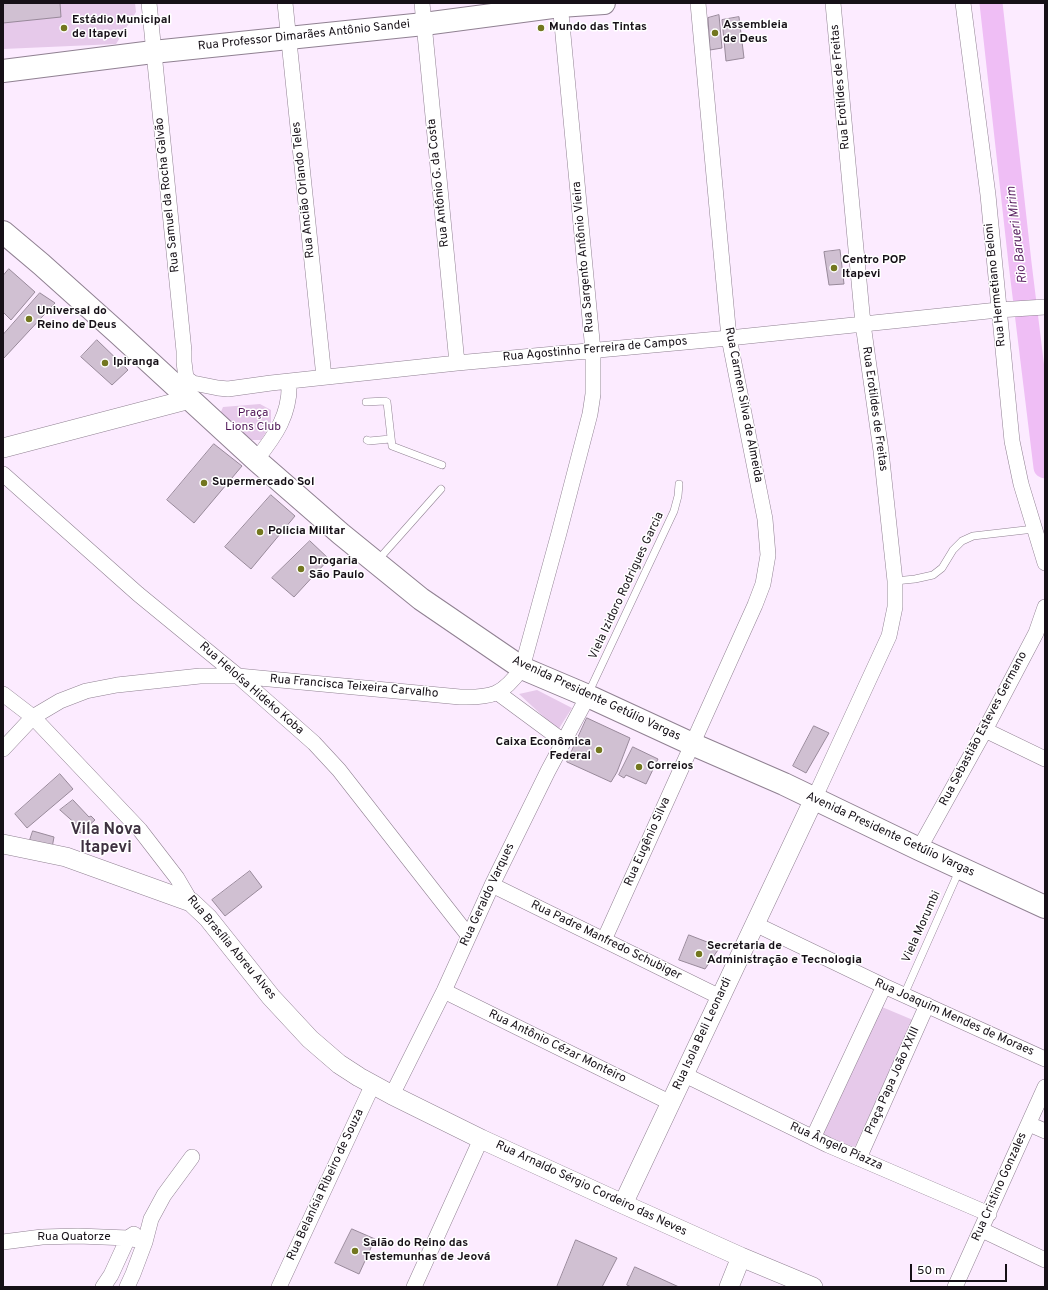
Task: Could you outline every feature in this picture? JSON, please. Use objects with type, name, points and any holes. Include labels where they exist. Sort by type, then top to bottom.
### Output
[{"type":"highway","name":"Rua Professor Dimarães Antônio Sandei","points":[[3,71],[149,52],[288,37],[423,13],[604,3]]},
{"type":"highway","name":"Avenida Presidente Getúlio Vargas","points":[[3,232],[88,306],[191,391],[256,460],[341,534],[421,599],[522,668],[784,784],[918,849],[1045,907]]},
{"type":"street","name":"Rua Samuel da Rocha Galvão","points":[[140,3],[149,52],[184,351],[185,372],[191,391]]},
{"type":"street","name":"Rua Samuel da Rocha Galvão","points":[[149,3],[149,52]]},
{"type":"street","name":"Rua Ancião Orlando Teles","points":[[285,3],[324,377]]},
{"type":"street","name":"Rua Carmen Silva de Almeida","points":[[692,744],[755,605],[763,584],[768,555],[765,519],[729,338],[698,3]]},
{"type":"street","name":"Rua Erotildes de Freitas","points":[[814,799],[888,636],[895,607],[895,582],[881,451],[863,324],[833,3]]},
{"type":"street","name":"Rua Hermetiano Beloni","points":[[963,3],[988,196],[1005,309],[1014,457],[1034,530],[1045,563]]},
{"type":"street","name":"Rua Sargento Antônio Vieira","points":[[522,668],[561,527],[590,414],[593,394],[593,350],[560,5]]},
{"type":"street","name":"Rua Antônio G. da Costa","points":[[423,13],[457,363]]},
{"type":"street","name":"Rua Agostinho Ferreira de Campos","points":[[191,391],[220,393],[228,389],[289,381],[457,363],[729,338],[1005,309],[1040,307]]},
{"type":"street","points":[[256,460],[276,434],[283,420],[289,390],[289,381]]},
{"type":"street","points":[[3,448],[191,391]]},
{"type":"street","name":"Rua Heloísa Hideko Koba","points":[[3,474],[138,594],[238,676],[314,744],[339,770],[468,935]]},
{"type":"street","name":"Rua Sebastião Esteves Germano","points":[[918,849],[985,730],[1036,633],[1045,607]]},
{"type":"street","name":"Rua Francisca Teixeira Carvalho","points":[[3,749],[33,717],[60,701],[86,691],[116,685],[200,676],[238,676],[479,698],[498,693],[509,685],[522,668]]},
{"type":"street","points":[[498,693],[563,741]]},
{"type":"street","name":"Rua Brasília Abreu Alves","points":[[3,694],[33,717],[140,830],[177,878],[191,902],[208,918],[271,997],[310,1039],[339,1064],[373,1084]]},
{"type":"street","name":"Rua Geraldo Varques","points":[[392,1095],[444,992],[468,935],[492,885],[563,741],[588,696]]},
{"type":"street","points":[[985,730],[1045,759]]},
{"type":"street","name":"Rua Eugênio Silva","points":[[604,940],[692,744]]},
{"type":"street","name":"Rua Isola Beli Leonardi","points":[[622,1204],[814,799]]},
{"type":"street","points":[[3,844],[66,857],[191,902]]},
{"type":"street","name":"Rua Padre Manfredo Schubiger","points":[[492,885],[720,997]]},
{"type":"street","name":"Rua Joaquim Mendes de Moraes","points":[[755,924],[884,986],[1045,1059]]},
{"type":"street","points":[[813,1138],[884,986]]},
{"type":"street","name":"Rua Antônio Cézar Monteiro","points":[[444,992],[671,1103]]},
{"type":"street","name":"Praça Papa João XXIII","points":[[859,1158],[927,1005]]},
{"type":"street","name":"Rua Ângelo Piazza","points":[[684,1075],[813,1138],[989,1214]]},
{"type":"street","name":"Rua Arnaldo Sérgio Cordeiro das Neves","points":[[373,1084],[392,1095],[481,1138],[622,1204],[740,1257],[813,1287]]},
{"type":"street","name":"Rua Belanísia Ribeiro de Souza","points":[[279,1287],[373,1084]]},
{"type":"street","name":"Rua Cristino Gonzales","points":[[955,1287],[982,1230],[1045,1087]]},
{"type":"street","points":[[1029,1124],[1045,1131]]},
{"type":"street","points":[[414,1287],[481,1138]]},
{"type":"street","points":[[127,1287],[145,1242],[151,1220],[164,1196],[192,1157]]},
{"type":"street","points":[[103,1287],[111,1275],[128,1238],[142,1230],[151,1220]]},
{"type":"street","points":[[982,1230],[1045,1260]]},
{"type":"street","name":"Rua Quatorze","points":[[3,1242],[42,1237],[128,1238],[145,1242]]},
{"type":"street","points":[[728,1287],[740,1257]]},
{"type":"lane","points":[[366,402],[387,402],[390,439],[393,447],[442,465]]},
{"type":"lane","points":[[367,440],[390,439]]},
{"type":"lane","name":"Viela Izidoro Rodrigues Garcia","points":[[588,696],[674,511],[678,496],[679,484]]},
{"type":"lane","points":[[376,562],[441,489]]},
{"type":"lane","points":[[895,582],[933,574],[942,568],[953,550],[962,541],[973,536],[1034,530]]},
{"type":"lane","name":"Viela Morumbi","points":[[904,995],[960,868]]},
{"type":"green space","name":"Estádio Municipal de Itapevi","points":[[3,3],[135,3],[136,12],[116,44],[3,49]]},
{"type":"green space","name":"Praça Lions Club","points":[[260,404],[271,410],[271,424],[261,440],[251,440],[220,414],[223,407]]},
{"type":"green space","points":[[537,690],[572,708],[558,730],[519,694]]},
{"type":"green space","points":[[882,1007],[913,1020],[853,1151],[820,1136]]},
{"type":"building","points":[[60,3],[61,17],[3,23],[3,4]]},
{"type":"building","name":"Assembleia de Deus","points":[[719,15],[722,48],[710,50],[708,18]]},
{"type":"building","points":[[739,17],[744,58],[726,61],[722,20]]},
{"type":"building","name":"Centro POP Itapevi","points":[[840,250],[844,284],[829,285],[824,252]]},
{"type":"building","points":[[9,269],[35,292],[11,320],[3,312],[3,276]]},
{"type":"building","name":"Universal do Reino de Deus","points":[[40,293],[55,303],[4,358],[3,335]]},
{"type":"building","name":"Ipiranga","points":[[97,340],[128,370],[112,385],[81,357]]},
{"type":"building","name":"Supermercado Sol","points":[[214,444],[242,466],[194,523],[167,500]]},
{"type":"building","name":"Policia Militar","points":[[271,495],[295,516],[251,569],[225,547]]},
{"type":"building","name":"Drogaria São Paulo","points":[[310,541],[329,559],[294,597],[272,578]]},
{"type":"building","name":"Caixa Econômica Federal","points":[[587,718],[630,738],[617,772],[611,782],[567,762]]},
{"type":"building","points":[[814,726],[829,733],[806,773],[793,766]]},
{"type":"building","name":"Correios","points":[[633,747],[658,759],[646,784],[626,775],[624,778],[619,775]]},
{"type":"building","points":[[60,774],[73,789],[27,828],[15,814]]},
{"type":"building","points":[[73,800],[89,817],[91,816],[95,820],[80,833],[77,829],[78,826],[60,810]]},
{"type":"building","points":[[33,831],[54,837],[52,848],[30,840]]},
{"type":"building","points":[[250,871],[262,887],[225,916],[212,900]]},
{"type":"building","name":"Secretaria de Administração e Tecnologia","points":[[689,935],[720,947],[705,969],[679,960]]},
{"type":"building","name":"Salão do Reino das Testemunhas de Jeová","points":[[352,1229],[375,1239],[359,1274],[335,1263]]},
{"type":"building","points":[[576,1240],[617,1258],[602,1287],[557,1287]]},
{"type":"building","points":[[635,1267],[679,1287],[631,1287],[627,1285]]},
{"type":"waterway","name":"Rio Barueri Mirim","points":[[991,3],[1020,263],[1045,467]]},
{"type":"place","name":"Estádio Municipal de Itapevi","points":[[64,28]]},
{"type":"place","name":"Mundo das Tintas","points":[[541,28]]},
{"type":"place","name":"Assembleia de Deus","points":[[715,33]]},
{"type":"place","name":"Centro POP Itapevi","points":[[834,268]]},
{"type":"place","name":"Universal do Reino de Deus","points":[[29,319]]},
{"type":"place","name":"Ipiranga","points":[[105,363]]},
{"type":"place","name":"Supermercado Sol","points":[[204,483]]},
{"type":"place","name":"Policia Militar","points":[[260,532]]},
{"type":"place","name":"Drogaria São Paulo","points":[[301,569]]},
{"type":"place","name":"Caixa Econômica Federal","points":[[599,750]]},
{"type":"place","name":"Correios","points":[[639,767]]},
{"type":"place","name":"Secretaria de Administração e Tecnologia","points":[[699,954]]},
{"type":"place","name":"Salão do Reino das Testemunhas de Jeová","points":[[355,1251]]},
{"type":"district","name":"Vila Nova Itapevi","points":[[106,840]]}]
